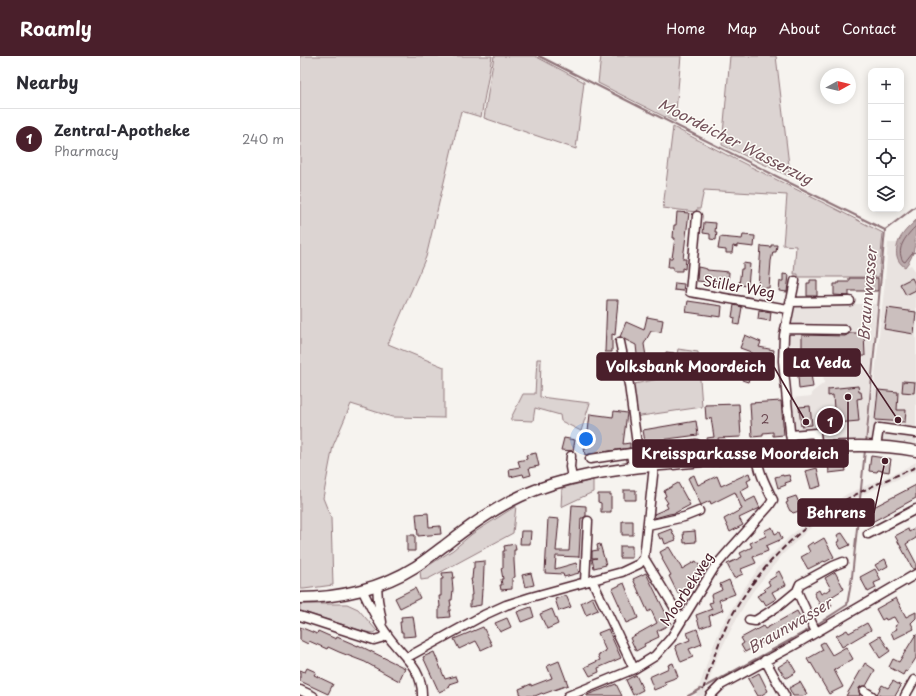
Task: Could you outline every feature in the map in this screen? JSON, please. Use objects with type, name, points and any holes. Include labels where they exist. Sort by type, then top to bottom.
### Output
[{"type":"main road","points":[[300,598],[318,597],[362,589],[387,581],[417,566],[482,518],[505,504],[536,490],[572,478],[596,473],[637,468],[818,449],[869,445],[916,451]]},
{"type":"street","name":"Stiller Weg","points":[[697,216],[690,292],[789,305]]},
{"type":"street","name":"Stiller Weg","points":[[792,452],[784,361],[785,329],[795,281]]},
{"type":"street","points":[[789,305],[850,301]]},
{"type":"street","points":[[785,329],[844,330]]},
{"type":"street","points":[[620,342],[629,385],[638,455],[637,468]]},
{"type":"street","points":[[869,445],[879,428],[916,433]]},
{"type":"street","points":[[790,435],[816,433],[818,449]]},
{"type":"street","points":[[638,455],[696,444]]},
{"type":"street","points":[[590,459],[631,453],[637,468]]},
{"type":"street","name":"Moorbekweg","points":[[568,696],[634,669],[651,659],[664,647],[722,559],[769,506],[772,500],[763,481],[757,463],[757,455]]},
{"type":"street","points":[[571,456],[570,467],[572,478]]},
{"type":"street","points":[[406,658],[484,615],[506,605],[632,568],[639,564],[644,558],[654,466]]},
{"type":"street","points":[[868,534],[916,509]]},
{"type":"street","points":[[648,525],[684,517],[698,511]]},
{"type":"street","points":[[588,521],[589,581],[634,669]]},
{"type":"street","points":[[644,558],[682,620]]},
{"type":"street","points":[[749,620],[755,621],[780,605],[797,590],[800,584],[833,566],[844,562]]},
{"type":"street","points":[[710,696],[721,685],[916,574]]},
{"type":"street","points":[[377,585],[380,614],[386,634]]},
{"type":"street","points":[[362,589],[386,634],[398,650],[414,667],[421,683],[422,696]]},
{"type":"street","points":[[797,590],[816,632]]},
{"type":"street","points":[[300,616],[374,640],[381,638],[386,634]]},
{"type":"street","points":[[766,660],[785,696]]},
{"type":"street","points":[[905,696],[914,680]]},
{"type":"street","points":[[300,690],[313,696]]},
{"type":"street","points":[[864,691],[872,696]]},
{"type":"shaded area","points":[[300,56],[492,56],[481,117],[461,111],[426,257],[388,344],[444,367],[444,418],[392,417],[351,404],[333,446],[323,498],[331,518],[333,585],[304,589],[300,589]]},
{"type":"shaded area","points":[[494,56],[535,56],[584,82],[576,149],[484,118]]},
{"type":"shaded area","points":[[601,56],[681,56],[675,122],[598,83]]},
{"type":"shaded area","points":[[730,56],[776,56],[789,176],[722,145]]},
{"type":"shaded area","points":[[673,127],[883,233],[879,277],[798,277],[798,274],[794,274],[796,246],[783,245],[787,195],[704,190],[700,209],[697,209],[696,212],[663,208]]},
{"type":"shaded area","points":[[888,243],[898,243],[896,248],[905,267],[911,265],[916,272],[916,443],[868,439]]},
{"type":"shaded area","points":[[796,304],[877,304],[865,439],[795,443],[791,398],[812,396],[812,392],[824,383],[822,364],[788,364],[787,341]]},
{"type":"shaded area","points":[[678,349],[698,352],[702,407],[634,417],[629,385],[673,376]]},
{"type":"shaded area","points":[[537,359],[541,359],[540,397],[590,403],[581,431],[561,421],[560,415],[535,408],[533,421],[510,420],[523,394],[535,394]]},
{"type":"shaded area","points":[[916,462],[916,471],[862,495],[808,530],[784,553],[753,591],[738,616],[717,657],[704,696],[696,696],[721,627],[743,590],[759,568],[790,536],[820,512],[847,494],[900,471]]},
{"type":"shaded area","points":[[593,480],[593,492],[561,507],[562,488]]},
{"type":"shaded area","points":[[516,506],[513,533],[428,579],[421,580],[420,571],[453,550],[472,534]]},
{"type":"shaded area","points":[[300,604],[347,604],[358,609],[377,631],[374,633],[366,632],[300,611]]},
{"type":"water","points":[[916,220],[913,252],[905,267],[898,260],[896,252],[898,242],[904,232]]},
{"type":"building","points":[[677,212],[689,213],[683,259],[686,259],[685,269],[682,268],[682,271],[673,271],[673,267],[668,267],[669,258],[672,258],[675,238],[673,238],[674,225],[676,225]]},
{"type":"building","points":[[704,222],[716,223],[716,240],[710,239],[710,234],[703,233]]},
{"type":"building","points":[[743,235],[755,236],[754,247],[733,246],[732,253],[726,253],[726,250],[718,249],[720,237],[742,239]]},
{"type":"building","points":[[771,245],[777,245],[776,252],[773,252],[771,261],[769,288],[758,287],[761,246],[771,247]]},
{"type":"building","points":[[743,263],[750,264],[748,286],[739,285]]},
{"type":"building","points":[[698,267],[707,270],[729,272],[728,284],[697,281]]},
{"type":"building","points":[[783,274],[789,275],[787,292],[779,291],[780,281],[783,281]]},
{"type":"building","points":[[849,278],[878,278],[878,291],[849,291],[849,296],[834,295],[834,284],[838,284],[838,282],[849,282]]},
{"type":"building","points":[[912,278],[916,286],[916,290],[906,295],[900,284]]},
{"type":"building","points":[[810,280],[817,280],[817,296],[807,296],[807,283],[810,283]]},
{"type":"building","points":[[675,283],[684,284],[683,291],[674,290]]},
{"type":"building","points":[[607,300],[618,300],[615,335],[612,334],[612,352],[605,352]]},
{"type":"building","points":[[688,301],[722,306],[721,317],[686,312]]},
{"type":"building","points":[[734,305],[742,307],[739,325],[734,324],[735,318],[732,317]]},
{"type":"building","points":[[887,308],[916,312],[914,334],[884,329]]},
{"type":"building","points":[[759,310],[771,312],[770,321],[758,319]]},
{"type":"building","points":[[647,317],[663,320],[661,332],[651,331],[644,344],[649,375],[635,377],[633,365],[638,364],[636,345],[620,337],[626,322],[644,330]]},
{"type":"building","points":[[850,333],[864,333],[865,356],[811,357],[811,355],[802,355],[802,335],[845,336]]},
{"type":"building","points":[[745,335],[761,342],[759,347],[774,350],[772,364],[766,363],[763,373],[752,370],[748,382],[742,380],[751,352],[740,348]]},
{"type":"building","points":[[666,352],[674,353],[672,374],[664,374]]},
{"type":"building","points":[[811,374],[813,387],[799,389],[798,376]]},
{"type":"building","points":[[903,381],[915,382],[914,393],[902,392]]},
{"type":"building","points":[[858,386],[862,398],[857,399],[859,421],[825,424],[823,410],[834,409],[833,395],[828,396],[828,389]]},
{"type":"building","points":[[878,390],[898,392],[897,410],[906,410],[905,422],[875,420]]},
{"type":"building","points":[[781,401],[784,435],[773,436],[773,432],[763,433],[763,436],[752,437],[750,403]]},
{"type":"building","points":[[739,404],[741,437],[718,438],[719,446],[708,447],[707,438],[714,437],[711,418],[706,419],[705,405]]},
{"type":"building","points":[[810,406],[812,425],[801,426],[799,407]]},
{"type":"building","points":[[614,411],[627,413],[623,444],[630,443],[630,448],[585,455],[584,449],[586,449],[590,414],[613,417]]},
{"type":"building","points":[[696,421],[698,435],[645,442],[643,430]]},
{"type":"building","points":[[564,438],[575,440],[573,451],[561,450]]},
{"type":"building","points":[[536,453],[539,466],[529,468],[531,475],[524,477],[523,474],[510,477],[509,469],[520,467],[518,461],[527,459],[526,455]]},
{"type":"building","points":[[871,456],[891,459],[889,472],[878,470],[877,472],[869,471]]},
{"type":"building","points":[[844,459],[846,471],[829,473],[828,461]]},
{"type":"building","points":[[817,468],[821,486],[811,489],[806,471]]},
{"type":"building","points":[[749,473],[751,479],[747,481],[749,486],[740,491],[745,502],[755,497],[760,508],[739,518],[743,525],[730,532],[724,519],[742,509],[735,492],[711,504],[710,501],[701,505],[688,478],[694,475],[698,485],[717,476],[721,486]]},
{"type":"building","points":[[789,475],[791,481],[778,488],[775,477]]},
{"type":"building","points":[[678,483],[690,505],[675,513],[655,518],[654,514],[668,508],[666,504],[668,503],[664,497],[666,496],[664,491]]},
{"type":"building","points":[[916,485],[916,498],[872,522],[866,511]]},
{"type":"building","points":[[624,490],[636,490],[636,500],[624,500]]},
{"type":"building","points":[[598,494],[611,494],[611,512],[601,512],[601,503],[598,502]]},
{"type":"building","points":[[796,496],[799,503],[805,501],[810,513],[802,517],[799,511],[793,513],[790,511],[786,503],[788,502],[787,499]]},
{"type":"building","points":[[572,505],[586,506],[586,516],[581,518],[579,557],[556,556],[555,569],[576,563],[579,573],[564,577],[563,574],[545,573],[548,518],[559,519],[556,551],[569,551]]},
{"type":"building","points":[[428,513],[429,527],[440,526],[441,534],[418,536],[416,514]]},
{"type":"building","points":[[622,521],[633,521],[633,535],[622,535]]},
{"type":"building","points":[[772,527],[775,534],[779,532],[782,539],[766,546],[768,551],[753,557],[756,563],[741,569],[743,574],[734,578],[727,564],[742,557],[740,553],[752,547],[750,543],[766,536],[764,531]]},
{"type":"building","points":[[916,528],[916,538],[906,544],[916,563],[916,569],[913,569],[895,536],[908,529],[909,532]]},
{"type":"building","points":[[671,529],[676,540],[665,544],[663,538],[660,539],[658,534]]},
{"type":"building","points":[[521,531],[531,531],[530,544],[520,544]]},
{"type":"building","points":[[695,531],[696,542],[684,543],[683,532]]},
{"type":"building","points":[[842,533],[850,545],[841,549],[837,542],[840,541],[837,535]]},
{"type":"building","points":[[407,535],[415,535],[415,551],[407,551]]},
{"type":"building","points":[[824,538],[834,557],[808,569],[801,557],[810,552],[807,546]]},
{"type":"building","points":[[515,544],[515,577],[512,578],[512,589],[501,590],[501,579],[503,579],[501,568],[503,568],[503,551],[505,551],[504,546]]},
{"type":"building","points":[[600,544],[606,565],[594,568],[592,559],[597,558],[592,558],[592,551],[598,550],[597,545]]},
{"type":"building","points":[[620,546],[632,546],[632,558],[620,558]]},
{"type":"building","points":[[669,547],[682,569],[696,561],[703,571],[688,580],[692,587],[678,594],[660,552]]},
{"type":"building","points":[[885,559],[888,566],[879,571],[875,565]]},
{"type":"building","points":[[485,561],[481,605],[470,607],[472,595],[471,579],[474,562]]},
{"type":"building","points":[[875,569],[881,580],[874,583],[876,588],[868,592],[860,577]]},
{"type":"building","points":[[779,571],[786,585],[772,592],[776,599],[766,605],[763,600],[761,601],[757,596],[766,591],[764,589],[770,585],[768,581],[776,576],[775,574]]},
{"type":"building","points":[[453,572],[454,578],[452,578],[452,600],[450,600],[451,606],[449,611],[450,617],[439,618],[439,596],[441,596],[441,579],[443,579],[442,573]]},
{"type":"building","points":[[835,572],[844,589],[828,599],[832,606],[823,611],[814,593],[819,590],[821,594],[831,589],[825,578]]},
{"type":"building","points":[[531,573],[534,585],[525,587],[522,575]]},
{"type":"building","points":[[646,573],[671,624],[657,631],[659,637],[644,644],[645,646],[636,651],[630,638],[657,623],[651,610],[648,612],[633,579]]},
{"type":"building","points":[[729,580],[735,594],[719,600],[723,610],[709,616],[711,624],[700,628],[696,615],[712,609],[709,603],[713,602],[711,595],[722,590],[720,584]]},
{"type":"building","points":[[624,583],[638,618],[626,623],[612,589]]},
{"type":"building","points":[[415,588],[420,598],[400,608],[395,598]]},
{"type":"building","points":[[566,595],[571,607],[559,611],[555,599]]},
{"type":"building","points":[[592,597],[598,610],[586,615],[581,603]]},
{"type":"building","points":[[896,598],[906,617],[916,612],[916,618],[911,623],[914,629],[894,639],[891,632],[897,629],[895,626],[898,624],[894,617],[886,620],[885,618],[882,620],[876,609]]},
{"type":"building","points":[[531,607],[534,617],[521,622],[517,612]]},
{"type":"building","points":[[552,609],[558,624],[547,629],[540,614]]},
{"type":"building","points":[[797,611],[803,622],[745,652],[741,645],[744,643],[741,638],[763,626],[765,629]]},
{"type":"building","points":[[413,616],[416,636],[403,637],[400,622],[402,622],[401,617]]},
{"type":"building","points":[[507,618],[511,627],[500,632],[495,623]]},
{"type":"building","points":[[867,623],[871,630],[842,647],[836,636],[847,630],[849,633]]},
{"type":"building","points":[[300,627],[317,634],[318,631],[336,639],[337,637],[358,645],[405,668],[399,681],[365,662],[328,647],[327,649],[309,641],[308,644],[300,640]]},
{"type":"building","points":[[483,627],[492,645],[481,650],[476,641],[459,649],[454,639]]},
{"type":"building","points":[[608,629],[621,658],[598,668],[599,672],[590,676],[585,667],[600,660],[598,655],[606,651],[598,633]]},
{"type":"building","points":[[697,629],[702,644],[689,649],[693,657],[681,662],[675,646],[690,640],[687,633]]},
{"type":"building","points":[[916,634],[916,658],[907,672],[905,671],[903,675],[889,667],[893,659],[899,662]]},
{"type":"building","points":[[880,636],[890,651],[880,658],[870,642]]},
{"type":"building","points":[[824,642],[832,655],[846,647],[853,659],[834,670],[843,687],[829,694],[811,663],[810,664],[807,659],[823,650],[820,644]]},
{"type":"building","points":[[434,652],[445,679],[456,676],[458,681],[449,684],[450,687],[439,692],[423,657]]},
{"type":"building","points":[[789,660],[796,672],[786,678],[778,667]]},
{"type":"building","points":[[559,661],[568,685],[535,696],[521,696],[519,689],[552,678],[547,666]]},
{"type":"building","points":[[673,663],[678,677],[664,682],[666,685],[654,690],[649,677],[669,668],[668,665]]},
{"type":"building","points":[[865,663],[875,670],[866,686],[859,688],[860,696],[846,696]]},
{"type":"building","points":[[307,668],[316,672],[314,675],[333,684],[328,694],[300,681],[300,670],[305,672]]},
{"type":"building","points":[[759,673],[768,691],[758,696],[748,679]]},
{"type":"building","points":[[636,675],[643,690],[633,695],[626,680]]},
{"type":"building","points":[[893,681],[901,686],[895,696],[881,696],[877,694],[882,685],[888,688]]},
{"type":"building","points":[[800,682],[807,694],[803,696],[793,696],[789,688]]},
{"type":"building","points":[[616,684],[622,696],[587,696],[587,695]]},
{"type":"waterway","name":"Moordeicher Wasserzug","points":[[539,56],[885,230],[916,206]]},
{"type":"waterway","name":"Braunwasser","points":[[866,443],[885,230]]},
{"type":"waterway","name":"Braunwasser","points":[[816,625],[847,605],[852,577],[865,450]]},
{"type":"waterway","name":"Braunwasser","points":[[707,686],[812,628]]},
{"type":"waterway","name":"Braunwasser","points":[[688,696],[701,689]]},
{"type":"railway","points":[[703,690],[718,645],[730,619],[752,585],[778,553],[809,525],[842,502],[916,467]]},
{"type":"place","name":"Kreissparkasse Moordeich","points":[[848,397]]},
{"type":"place","name":"La Veda","points":[[898,420]]},
{"type":"place","name":"Zentral-Apotheke","points":[[830,421]]},
{"type":"place","name":"Volksbank Moordeich","points":[[806,422]]},
{"type":"place","name":"Behrens","points":[[885,461]]}]
